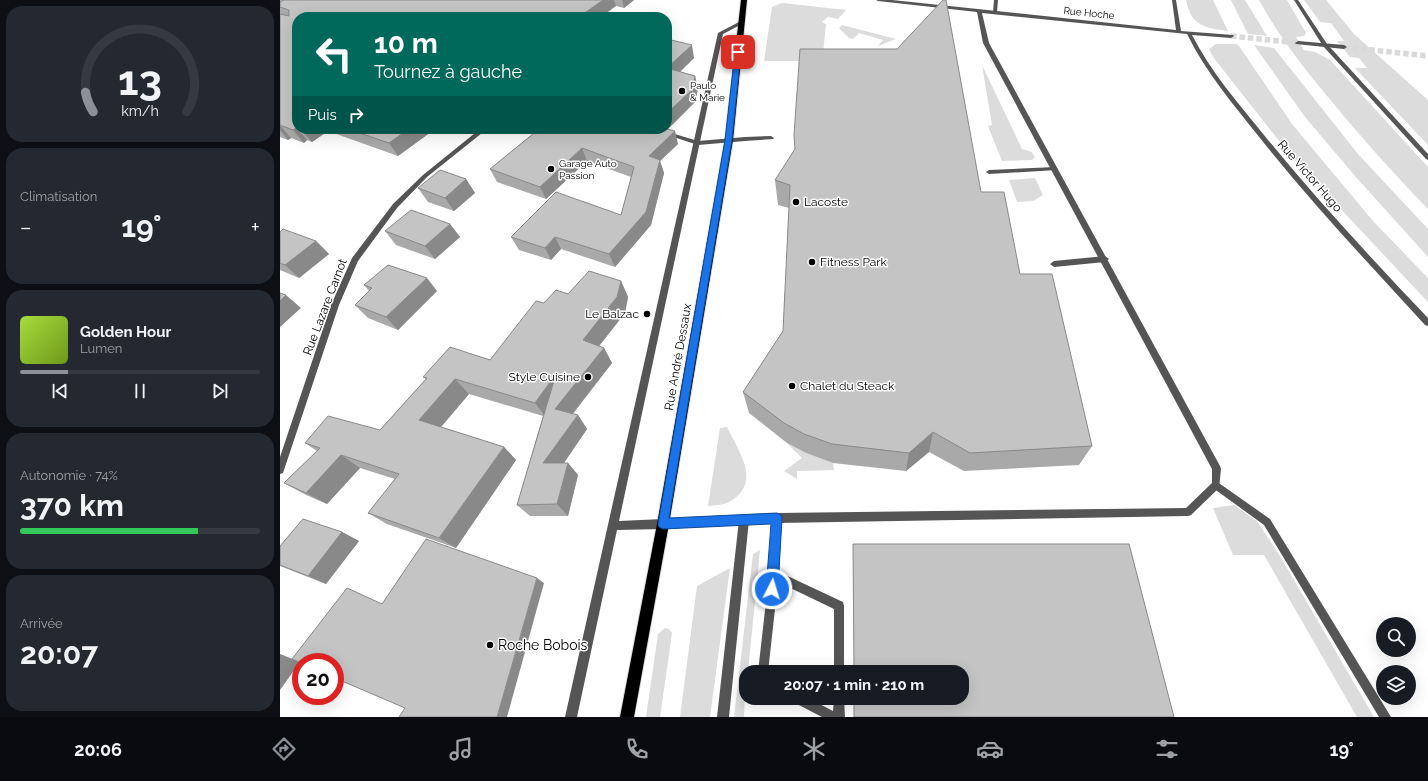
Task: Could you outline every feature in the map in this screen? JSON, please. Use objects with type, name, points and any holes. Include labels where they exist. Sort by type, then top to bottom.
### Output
[{"type":"main road","name":"Rue André Dessaux","points":[[627,717],[663,524],[729,140],[744,0]]},
{"type":"street","name":"Rue Hoche","points":[[878,0],[917,2],[979,11],[1231,36]]},
{"type":"street","points":[[995,12],[996,0]]},
{"type":"street","points":[[1174,0],[1179,32]]},
{"type":"street","points":[[1296,0],[1325,45],[1428,158]]},
{"type":"street","points":[[612,526],[777,518],[1188,512],[1216,485],[1218,469],[986,43],[979,11]]},
{"type":"street","points":[[571,717],[721,33],[741,23]]},
{"type":"street","name":"Rue Victor Hugo","points":[[1189,33],[1196,49],[1213,75],[1280,159],[1428,323]]},
{"type":"street","points":[[1298,43],[1344,47]]},
{"type":"street","name":"Rue Lazare Carnot","points":[[280,470],[335,305],[354,260],[395,206],[425,176],[478,134]]},
{"type":"street","points":[[668,134],[698,143],[771,138]]},
{"type":"street","points":[[989,172],[1055,169]]},
{"type":"street","points":[[1054,264],[1105,259]]},
{"type":"street","points":[[1216,485],[1267,522],[1385,717]]},
{"type":"street","points":[[764,665],[774,575],[777,518]]},
{"type":"street","points":[[723,717],[744,520]]},
{"type":"street","points":[[774,575],[839,606],[839,665]]},
{"type":"street","points":[[811,705],[834,717]]},
{"type":"street","points":[[839,705],[839,717]]},
{"type":"shaded area","points":[[1186,0],[1213,0],[1228,31],[1212,29],[1200,24],[1191,15]]},
{"type":"shaded area","points":[[1231,0],[1245,0],[1267,36],[1248,34]]},
{"type":"shaded area","points":[[1259,0],[1287,0],[1306,33],[1304,36],[1296,37],[1304,50],[1315,52],[1330,60],[1428,167],[1428,209],[1352,126],[1319,86],[1283,38]]},
{"type":"shaded area","points":[[1304,0],[1326,0],[1354,34],[1428,100],[1428,145],[1355,68],[1367,68],[1359,58],[1350,57],[1337,41],[1344,41],[1331,23],[1320,22]]},
{"type":"shaded area","points":[[782,3],[846,10],[838,19],[828,17],[822,22],[826,24],[823,53],[807,61],[764,61],[772,7]]},
{"type":"shaded area","points":[[842,25],[896,39],[878,46],[883,40],[859,33],[853,39],[849,38],[839,28]]},
{"type":"shaded area","points":[[1216,44],[1236,44],[1239,46],[1292,124],[1373,221],[1428,278],[1428,302],[1291,156],[1213,57],[1209,49]]},
{"type":"shaded area","points":[[1254,45],[1274,48],[1358,154],[1428,229],[1428,257],[1355,176],[1305,117]]},
{"type":"shaded area","points":[[982,65],[1022,149],[1032,152],[1035,157],[1032,160],[1002,161],[988,126],[992,125]]},
{"type":"shaded area","points":[[1035,178],[1043,195],[1033,201],[1017,202],[1009,180]]},
{"type":"shaded area","points":[[727,427],[746,469],[745,485],[734,499],[722,504],[708,506],[720,428]]},
{"type":"shaded area","points":[[787,443],[806,453],[833,463],[834,470],[797,471],[797,479],[784,471],[802,458]]},
{"type":"shaded area","points":[[1234,505],[1257,521],[1280,556],[1374,717],[1357,717],[1264,555],[1233,555],[1213,508]]},
{"type":"shaded area","points":[[760,550],[749,665],[740,665],[753,554]]},
{"type":"shaded area","points":[[730,568],[710,717],[680,717],[697,586]]},
{"type":"shaded area","points":[[665,628],[669,629],[672,633],[660,717],[646,717],[658,634]]},
{"type":"shaded area","points":[[739,674],[739,705],[745,705],[744,717],[734,717]]},
{"type":"building","points":[[284,0],[603,0],[586,12],[292,12],[292,130],[280,125],[280,14],[289,16],[289,10],[280,7],[280,2]]},
{"type":"building","points":[[943,0],[946,0],[981,192],[1004,192],[1020,274],[1052,274],[1092,446],[970,453],[933,432],[909,453],[832,444],[804,434],[784,423],[743,392],[783,331],[790,185],[775,180],[795,149],[794,135],[800,49],[897,49]]},
{"type":"building","points":[[672,40],[692,45],[672,63]]},
{"type":"building","points":[[672,69],[695,76],[692,90],[672,108]]},
{"type":"building","points":[[363,134],[402,134],[389,143]]},
{"type":"building","points":[[533,134],[672,134],[649,156],[660,160],[646,212],[609,254],[555,237],[545,248],[511,237],[556,192],[621,215],[634,167],[582,148],[540,187],[490,169]]},
{"type":"building","points":[[440,170],[466,179],[445,198],[418,188]]},
{"type":"building","points":[[411,210],[450,224],[425,246],[385,231]]},
{"type":"building","points":[[283,229],[316,241],[285,265],[280,263],[280,232]]},
{"type":"building","points":[[388,265],[427,278],[386,317],[355,305],[372,288],[364,285]]},
{"type":"building","points":[[589,271],[621,281],[617,297],[583,340],[604,348],[555,409],[578,415],[543,463],[568,463],[557,504],[517,505],[556,374],[535,403],[455,379],[419,420],[504,447],[439,538],[368,513],[399,474],[341,455],[306,493],[284,483],[320,448],[305,443],[328,416],[380,430],[427,378],[423,377],[450,347],[490,360],[536,301],[544,303],[556,290],[568,294]]},
{"type":"building","points":[[280,293],[286,295],[280,301]]},
{"type":"building","points":[[303,519],[342,532],[308,576],[280,565],[280,546]]},
{"type":"building","points":[[426,539],[537,578],[497,717],[399,717],[405,708],[344,682],[344,653],[297,653],[347,588],[382,604]]},
{"type":"building","points":[[853,544],[1129,544],[1174,717],[854,717],[854,705],[969,705],[969,665],[854,665]]},
{"type":"tunnel","points":[[1231,36],[1298,43]]},
{"type":"tunnel","points":[[1344,47],[1428,56]]},
{"type":"place","name":"Paulo & Marie","points":[[682,91]]},
{"type":"place","name":"Garage Auto Passion","points":[[551,169]]},
{"type":"place","name":"Lacoste","points":[[796,202]]},
{"type":"place","name":"Fitness Park","points":[[812,262]]},
{"type":"place","name":"Le Balzac","points":[[647,314]]},
{"type":"place","name":"Style Cuisine","points":[[588,377]]},
{"type":"place","name":"Chalet du Steack","points":[[792,386]]},
{"type":"place","name":"Roche Bobois","points":[[490,645]]},
{"type":"route","points":[[738,52],[729,140],[663,524],[777,518],[772,589]]}]
